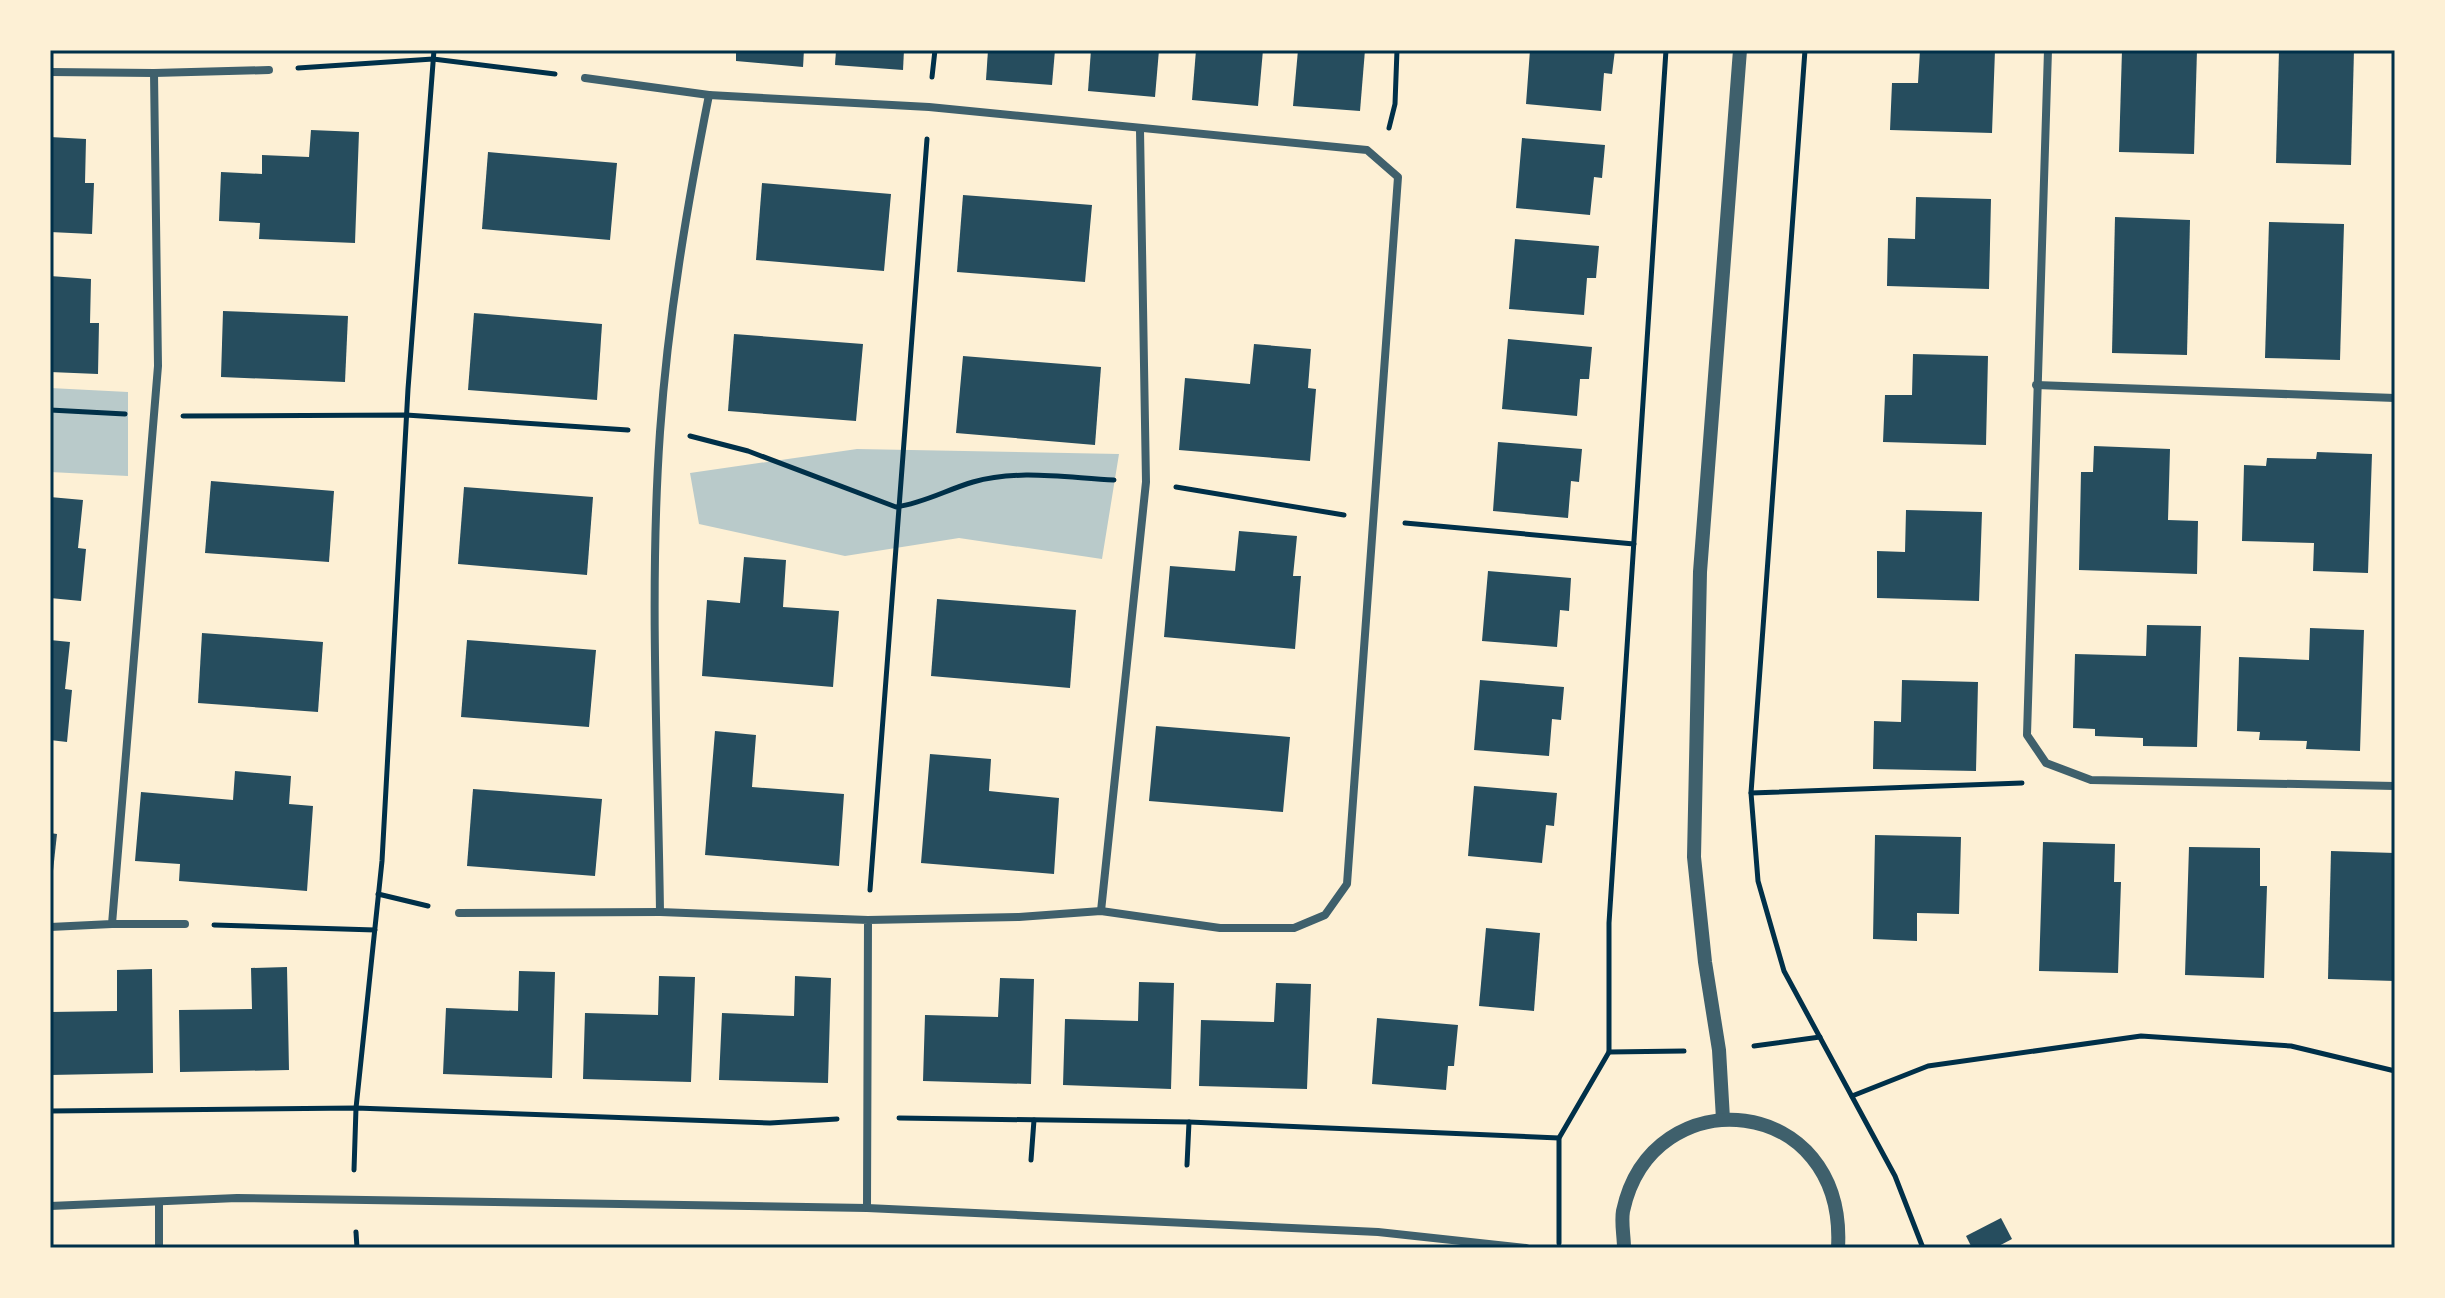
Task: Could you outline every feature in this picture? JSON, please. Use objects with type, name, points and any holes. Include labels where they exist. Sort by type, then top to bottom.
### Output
[{"type":"street","points":[[1723,1119],[1719,1050],[1705,962],[1694,857],[1700,572],[1740,50]]},
{"type":"street","points":[[2048,50],[2027,735],[2046,763],[2091,780],[2395,786]]},
{"type":"street","points":[[50,72],[269,70]]},
{"type":"street","points":[[112,924],[158,366],[154,73]]},
{"type":"street","points":[[459,913],[660,912],[868,920],[1019,917],[1101,911],[1220,928],[1294,928],[1325,915],[1347,884],[1398,177],[1367,150],[929,107],[709,95],[585,78]]},
{"type":"street","points":[[660,912],[655,662],[660,432],[684,218],[709,95]]},
{"type":"street","points":[[1101,911],[1146,482],[1140,130]]},
{"type":"street","points":[[2036,385],[2395,398]]},
{"type":"street","points":[[867,1208],[868,920]]},
{"type":"street","points":[[50,927],[185,924]]},
{"type":"street","points":[[1624,1248],[1623,1213],[1634,1178],[1657,1149],[1688,1128],[1723,1119],[1756,1122],[1787,1135],[1813,1157],[1831,1185],[1839,1218],[1838,1248]]},
{"type":"street","points":[[50,1206],[237,1198],[354,1198],[537,1205],[867,1208],[1378,1232],[1526,1248]]},
{"type":"street","points":[[159,1203],[159,1248]]},
{"type":"path","points":[[357,1248],[354,1198],[356,1108],[378,894],[406,415],[434,50]]},
{"type":"path","points":[[868,920],[896,507],[935,50]]},
{"type":"path","points":[[1380,162],[1395,104],[1397,50]]},
{"type":"path","points":[[1559,1248],[1559,1138],[1609,1052],[1609,923],[1666,50]]},
{"type":"path","points":[[1805,50],[1751,793],[1758,881],[1784,971],[1895,1176],[1923,1248]]},
{"type":"path","points":[[269,70],[433,59],[585,78]]},
{"type":"path","points":[[50,410],[153,416],[406,415],[660,432],[748,451],[896,507],[918,504],[973,482],[1015,475],[1146,482]]},
{"type":"path","points":[[1751,793],[2029,783]]},
{"type":"path","points":[[378,894],[459,913]]},
{"type":"path","points":[[185,924],[375,930]]},
{"type":"path","points":[[1852,1096],[1928,1066],[2141,1036],[2291,1046],[2395,1071]]},
{"type":"path","points":[[50,1111],[356,1108],[770,1123],[869,1118],[1189,1122],[1559,1138]]},
{"type":"path","points":[[1031,1160],[1034,1120]]},
{"type":"path","points":[[1187,1165],[1189,1122]]},
{"type":"shaded area","points":[[50,388],[128,392],[128,476],[50,472]]},
{"type":"shaded area","points":[[857,449],[1119,454],[1102,559],[959,538],[845,556],[699,524],[690,473]]},
{"type":"building","points":[[736,50],[804,50],[803,67],[736,61]]},
{"type":"building","points":[[836,50],[904,50],[903,70],[835,65]]},
{"type":"building","points":[[988,50],[1055,50],[1052,85],[986,80]]},
{"type":"building","points":[[1091,50],[1159,50],[1155,97],[1088,91]]},
{"type":"building","points":[[1196,50],[1263,50],[1258,106],[1192,100]]},
{"type":"building","points":[[1298,50],[1365,50],[1360,111],[1293,106]]},
{"type":"building","points":[[1530,50],[1615,50],[1612,74],[1604,73],[1601,111],[1526,104]]},
{"type":"building","points":[[1920,50],[1995,50],[1992,133],[1890,130],[1892,83],[1918,83]]},
{"type":"building","points":[[2122,50],[2197,50],[2194,154],[2119,152]]},
{"type":"building","points":[[2279,50],[2354,50],[2351,165],[2276,163]]},
{"type":"building","points":[[311,130],[359,132],[355,243],[259,239],[260,223],[219,221],[221,172],[262,174],[262,155],[309,157]]},
{"type":"building","points":[[50,137],[86,139],[85,183],[94,183],[92,234],[50,232]]},
{"type":"building","points":[[1522,138],[1605,145],[1602,178],[1594,177],[1590,215],[1516,208]]},
{"type":"building","points":[[488,152],[617,163],[610,240],[482,229]]},
{"type":"building","points":[[762,183],[891,194],[884,271],[756,260]]},
{"type":"building","points":[[963,195],[1092,205],[1085,282],[957,272]]},
{"type":"building","points":[[1916,197],[1991,199],[1989,289],[1887,286],[1888,238],[1915,239]]},
{"type":"building","points":[[2115,217],[2190,220],[2187,355],[2112,353]]},
{"type":"building","points":[[2269,222],[2344,224],[2340,360],[2265,358]]},
{"type":"building","points":[[1515,239],[1599,246],[1596,278],[1587,278],[1584,315],[1509,309]]},
{"type":"building","points":[[50,276],[91,279],[90,323],[99,323],[98,374],[50,372]]},
{"type":"building","points":[[223,311],[348,316],[345,382],[221,377]]},
{"type":"building","points":[[474,313],[602,324],[597,400],[468,390]]},
{"type":"building","points":[[734,334],[863,344],[856,421],[728,411]]},
{"type":"building","points":[[1508,339],[1592,347],[1589,379],[1580,379],[1577,416],[1502,409]]},
{"type":"building","points":[[1254,344],[1311,349],[1308,388],[1316,389],[1310,461],[1179,450],[1185,378],[1250,384]]},
{"type":"building","points":[[1913,354],[1988,356],[1986,445],[1883,442],[1885,395],[1912,395]]},
{"type":"building","points":[[963,356],[1101,367],[1095,445],[956,433]]},
{"type":"building","points":[[1498,442],[1582,449],[1579,482],[1571,481],[1568,518],[1493,511]]},
{"type":"building","points":[[2094,446],[2170,449],[2168,520],[2198,521],[2197,574],[2079,570],[2081,472],[2093,472]]},
{"type":"building","points":[[2317,452],[2372,454],[2368,573],[2313,571],[2314,543],[2242,541],[2244,465],[2266,466],[2267,458],[2316,459]]},
{"type":"building","points":[[211,481],[334,491],[329,562],[205,553]]},
{"type":"building","points":[[464,487],[593,497],[587,575],[458,564]]},
{"type":"building","points":[[50,497],[83,500],[78,548],[86,549],[81,601],[50,598]]},
{"type":"building","points":[[1906,510],[1982,512],[1979,601],[1877,598],[1877,551],[1905,552]]},
{"type":"building","points":[[1239,531],[1297,536],[1293,576],[1301,576],[1295,649],[1164,637],[1170,566],[1235,571]]},
{"type":"building","points":[[744,557],[786,560],[783,607],[839,611],[833,687],[702,676],[707,600],[740,603]]},
{"type":"building","points":[[1488,571],[1571,578],[1569,611],[1560,610],[1557,647],[1482,641]]},
{"type":"building","points":[[937,599],[1076,610],[1070,688],[931,676]]},
{"type":"building","points":[[2147,625],[2201,626],[2197,747],[2143,746],[2143,738],[2095,736],[2095,729],[2073,728],[2075,654],[2146,656]]},
{"type":"building","points":[[2310,628],[2364,630],[2360,751],[2306,749],[2307,741],[2259,740],[2260,732],[2237,731],[2239,657],[2309,660]]},
{"type":"building","points":[[202,633],[323,642],[318,712],[198,703]]},
{"type":"building","points":[[50,640],[70,642],[65,689],[72,690],[67,742],[50,740]]},
{"type":"building","points":[[467,640],[596,650],[589,727],[461,717]]},
{"type":"building","points":[[1480,680],[1564,687],[1561,720],[1552,719],[1549,756],[1474,750]]},
{"type":"building","points":[[1902,680],[1978,682],[1976,771],[1873,769],[1874,721],[1901,722]]},
{"type":"building","points":[[1156,726],[1290,737],[1283,812],[1149,801]]},
{"type":"building","points":[[715,731],[756,735],[752,787],[844,794],[839,866],[705,855]]},
{"type":"building","points":[[930,754],[991,759],[989,791],[1059,798],[1054,874],[921,863]]},
{"type":"building","points":[[235,771],[291,776],[289,804],[313,806],[307,891],[179,881],[180,864],[135,861],[141,792],[233,800]]},
{"type":"building","points":[[1474,786],[1557,793],[1554,826],[1546,825],[1542,863],[1468,856]]},
{"type":"building","points":[[473,789],[602,799],[595,876],[467,866]]},
{"type":"building","points":[[50,833],[57,834],[52,880],[50,880]]},
{"type":"building","points":[[1875,835],[1961,837],[1959,914],[1917,913],[1917,941],[1873,939]]},
{"type":"building","points":[[2043,842],[2115,844],[2114,882],[2121,882],[2118,973],[2039,971]]},
{"type":"building","points":[[2189,847],[2260,848],[2260,886],[2267,886],[2264,978],[2185,975]]},
{"type":"building","points":[[2331,851],[2395,853],[2395,981],[2328,979]]},
{"type":"building","points":[[1486,928],[1540,933],[1534,1011],[1479,1006]]},
{"type":"building","points":[[287,967],[289,1070],[180,1072],[179,1010],[252,1009],[251,968]]},
{"type":"building","points":[[152,969],[153,1073],[50,1075],[50,1012],[117,1011],[117,970]]},
{"type":"building","points":[[519,971],[555,972],[552,1078],[443,1074],[446,1008],[518,1011]]},
{"type":"building","points":[[659,976],[695,977],[691,1082],[583,1079],[585,1013],[658,1015]]},
{"type":"building","points":[[795,976],[831,978],[828,1083],[719,1080],[722,1013],[794,1016]]},
{"type":"building","points":[[1000,978],[1034,979],[1031,1084],[923,1081],[925,1015],[998,1017]]},
{"type":"building","points":[[1139,982],[1174,983],[1171,1089],[1063,1085],[1065,1019],[1138,1021]]},
{"type":"building","points":[[1276,983],[1311,984],[1307,1089],[1199,1086],[1201,1020],[1274,1022]]},
{"type":"building","points":[[1377,1018],[1458,1025],[1454,1066],[1448,1066],[1446,1090],[1372,1084]]},
{"type":"building","points":[[2001,1218],[2012,1239],[1995,1248],[1972,1248],[1966,1236]]}]
